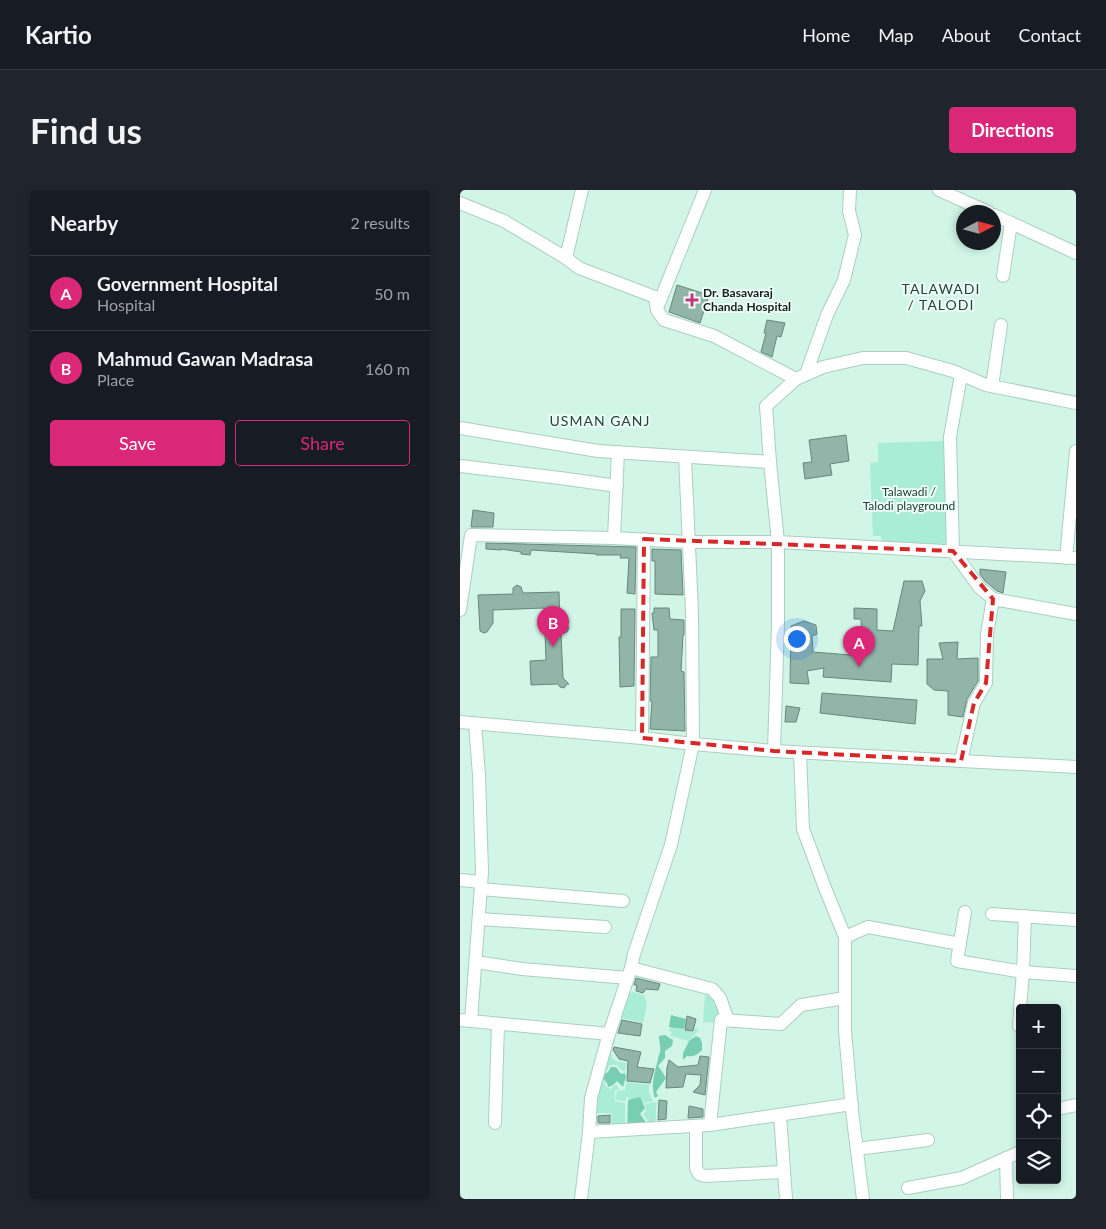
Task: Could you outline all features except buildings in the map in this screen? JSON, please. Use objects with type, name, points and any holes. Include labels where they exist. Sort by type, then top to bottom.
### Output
[{"type":"street","points":[[566,258],[582,190]]},
{"type":"street","points":[[657,310],[705,190]]},
{"type":"street","points":[[801,377],[844,280],[849,262],[855,235],[850,212],[850,190]]},
{"type":"street","points":[[938,190],[972,205]]},
{"type":"street","points":[[460,203],[504,221],[566,258],[579,268],[655,296],[657,310],[664,320],[714,336],[801,377]]},
{"type":"street","points":[[1001,218],[1076,253]]},
{"type":"street","points":[[1003,276],[1012,224]]},
{"type":"street","points":[[992,386],[1001,325]]},
{"type":"street","points":[[774,751],[778,624],[778,542],[766,406],[801,377],[823,367],[863,358],[906,358],[986,385],[1076,403]]},
{"type":"street","points":[[961,375],[950,437],[953,551],[979,587],[993,599],[1076,614]]},
{"type":"street","points":[[460,428],[598,451],[770,462]]},
{"type":"street","points":[[614,538],[618,452]]},
{"type":"street","points":[[460,610],[465,534],[688,542],[778,542],[1071,558],[1076,452]]},
{"type":"street","points":[[581,1199],[591,1098],[634,954],[671,845],[693,744],[692,612],[685,457]]},
{"type":"street","points":[[460,466],[617,486]]},
{"type":"street","points":[[642,738],[644,539]]},
{"type":"street","points":[[961,761],[974,703],[986,683],[987,634],[993,599]]},
{"type":"street","points":[[460,722],[800,753],[1076,767]]},
{"type":"street","points":[[475,724],[480,775],[481,886],[476,962],[465,1021],[609,1034]]},
{"type":"street","points":[[800,753],[804,829],[845,937],[845,1031],[863,1199]]},
{"type":"street","points":[[460,880],[481,886],[623,901]]},
{"type":"street","points":[[964,912],[957,961],[1023,972],[1076,976]]},
{"type":"street","points":[[992,914],[1076,920]]},
{"type":"street","points":[[1020,1004],[1025,916]]},
{"type":"street","points":[[479,920],[605,927]]},
{"type":"street","points":[[845,937],[868,927],[960,944]]},
{"type":"street","points":[[476,962],[522,969],[629,973],[712,989],[720,998],[728,1020]]},
{"type":"street","points":[[710,1125],[721,1020],[781,1024],[801,1006],[845,998]]},
{"type":"street","points":[[495,1123],[498,1024]]},
{"type":"street","points":[[589,1132],[710,1125],[852,1104]]},
{"type":"street","points":[[1061,1108],[1076,1105]]},
{"type":"street","points":[[780,1115],[786,1199]]},
{"type":"street","points":[[696,1126],[696,1168],[699,1174],[706,1176],[784,1172]]},
{"type":"street","points":[[857,1150],[928,1140]]},
{"type":"street","points":[[908,1188],[962,1178],[1016,1154]]},
{"type":"street","points":[[1006,1158],[1007,1199]]},
{"type":"highlighted area","points":[[644,539],[953,551],[993,599],[986,683],[974,703],[961,761],[774,751],[642,738]]},
{"type":"green space","name":"Talawadi / Talodi playground","points":[[946,441],[947,544],[882,544],[881,536],[873,536],[870,463],[878,462],[878,443]]},
{"type":"green space","points":[[633,992],[644,995],[647,1004],[643,1023],[622,1018],[617,1029],[616,1038],[614,1032],[628,994]]},
{"type":"green space","points":[[705,995],[713,997],[714,1005],[720,1005],[719,1023],[703,1022]]},
{"type":"green space","points":[[671,1015],[686,1019],[684,1029],[669,1027]]},
{"type":"green space","points":[[672,1027],[694,1032],[696,1028],[699,1030],[689,1041],[670,1036],[672,1033],[669,1030]]},
{"type":"green space","points":[[612,1035],[615,1040],[611,1051],[612,1058],[616,1061],[627,1063],[625,1071],[622,1071],[617,1065],[610,1065],[606,1071],[602,1072],[601,1078],[606,1087],[611,1089],[616,1084],[619,1089],[615,1091],[614,1101],[625,1103],[625,1127],[612,1128],[611,1113],[595,1113],[595,1094]]},
{"type":"green space","points":[[665,1035],[673,1040],[672,1046],[665,1051],[665,1058],[658,1066],[666,1078],[656,1092],[658,1096],[655,1098],[653,1083],[660,1053],[659,1036]]},
{"type":"green space","points":[[696,1036],[700,1038],[702,1050],[695,1055],[687,1056],[683,1060],[683,1053],[689,1041]]},
{"type":"green space","points":[[611,1067],[616,1067],[621,1074],[625,1073],[626,1077],[623,1087],[617,1081],[608,1087],[603,1079],[604,1074]]},
{"type":"green space","points":[[626,1082],[649,1085],[649,1092],[653,1101],[643,1103],[640,1098],[632,1100],[627,1096],[625,1101],[615,1100],[617,1091],[625,1090]]},
{"type":"green space","points":[[640,1097],[645,1108],[640,1114],[645,1121],[644,1135],[627,1134],[628,1100]]},
{"type":"green space","points":[[657,1102],[655,1125],[648,1125],[648,1121],[643,1114],[646,1111],[645,1104]]},
{"type":"place","name":"Dr. Basavaraj Chanda Hospital","points":[[692,300]]},
{"type":"place","name":"Mahmud Gawan Madrasa","points":[[553,647]]},
{"type":"place","name":"Government Hospital","points":[[859,667]]},
{"type":"district","name":"TALAWADI / TALODI","points":[[941,298]]},
{"type":"district","name":"USMAN GANJ","points":[[600,421]]}]
